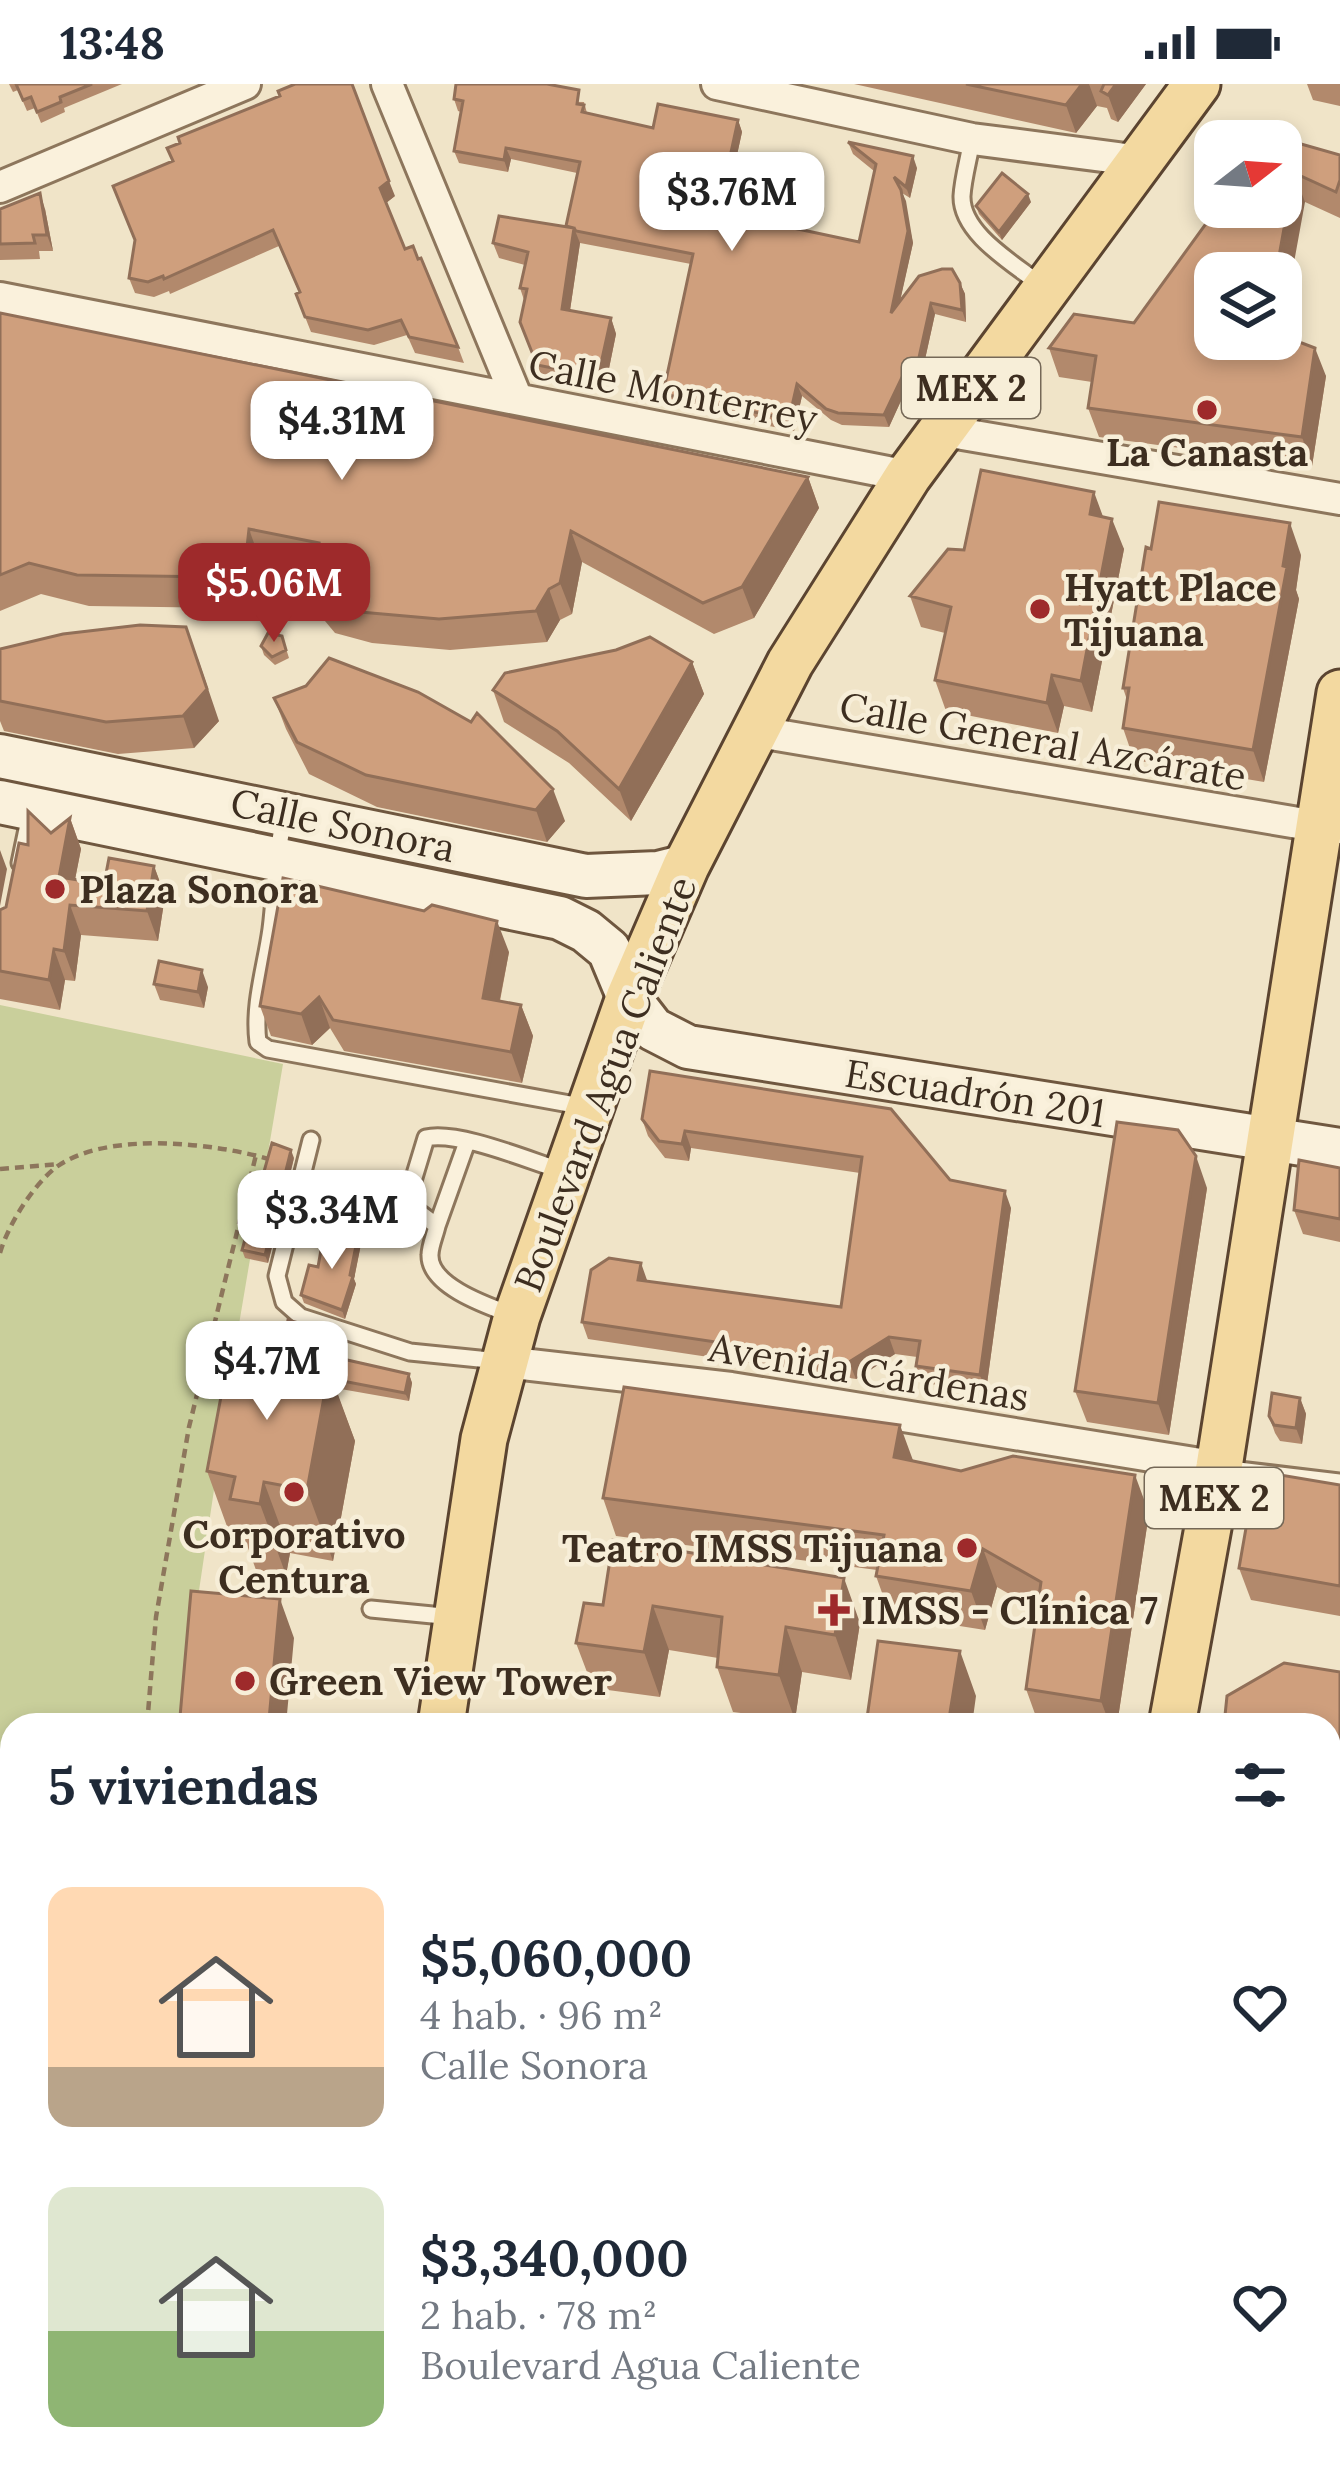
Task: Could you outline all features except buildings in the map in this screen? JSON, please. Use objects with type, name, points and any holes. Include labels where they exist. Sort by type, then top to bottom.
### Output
[{"type":"main road","name":"Boulevard Agua Caliente","points":[[443,1713],[484,1439],[518,1316],[629,998],[686,866],[790,664],[908,476],[1197,84]]},
{"type":"main road","name":"MEX 2","points":[[1174,1713],[1220,1467],[1268,1139],[1330,828],[1340,694]]},
{"type":"street","points":[[0,188],[245,84]]},
{"type":"street","points":[[387,84],[517,400]]},
{"type":"street","points":[[717,84],[972,139],[1141,161]]},
{"type":"street","name":"Calle Monterrey","points":[[0,298],[908,476]]},
{"type":"street","points":[[939,430],[1340,499]]},
{"type":"street","name":"Calle General Azcárate","points":[[753,731],[1330,828]]},
{"type":"street","name":"Calle Sonora","points":[[0,756],[586,876],[686,866]]},
{"type":"street","name":"Calle Sonora","points":[[16,805],[560,918],[609,950],[629,998]]},
{"type":"street","name":"Escuadrón 201","points":[[629,998],[652,1028],[688,1047],[1340,1150]]},
{"type":"street","name":"Avenida Cárdenas","points":[[505,1362],[731,1388],[1220,1467]]},
{"type":"lane","points":[[972,139],[962,197],[968,220],[1046,289]]},
{"type":"lane","points":[[15,890],[16,805]]},
{"type":"lane","points":[[286,813],[275,856],[271,926],[256,1022],[258,1042],[268,1049],[589,1108]]},
{"type":"lane","points":[[437,1226],[410,1205],[426,1138],[438,1135],[467,1142],[566,1172]]},
{"type":"lane","points":[[311,1140],[278,1276],[284,1302],[301,1317],[410,1352],[505,1362]]},
{"type":"lane","points":[[467,1142],[429,1258],[434,1270],[454,1289],[518,1316]]},
{"type":"lane","points":[[1220,1467],[1340,1483]]},
{"type":"lane","points":[[371,1609],[456,1617]]},
{"type":"path","points":[[288,587],[292,568]]},
{"type":"path","points":[[0,1253],[31,1195],[56,1167],[84,1155],[180,1143],[256,1155],[304,1169]]},
{"type":"path","points":[[148,1713],[156,1617],[189,1427],[256,1155]]},
{"type":"path","points":[[0,1169],[66,1163]]},
{"type":"green space","points":[[0,1005],[283,1064],[181,1713],[0,1713]]},
{"type":"place","name":"La Canasta","points":[[1207,410]]},
{"type":"place","name":"Hyatt Place Tijuana","points":[[1040,609]]},
{"type":"place","name":"Plaza Sonora","points":[[55,889]]},
{"type":"place","name":"Corporativo Centura","points":[[294,1492]]},
{"type":"place","name":"Teatro IMSS Tijuana","points":[[967,1548]]},
{"type":"place","name":"IMSS - Clínica 7","points":[[834,1610]]},
{"type":"place","name":"Green View Tower","points":[[245,1681]]}]
